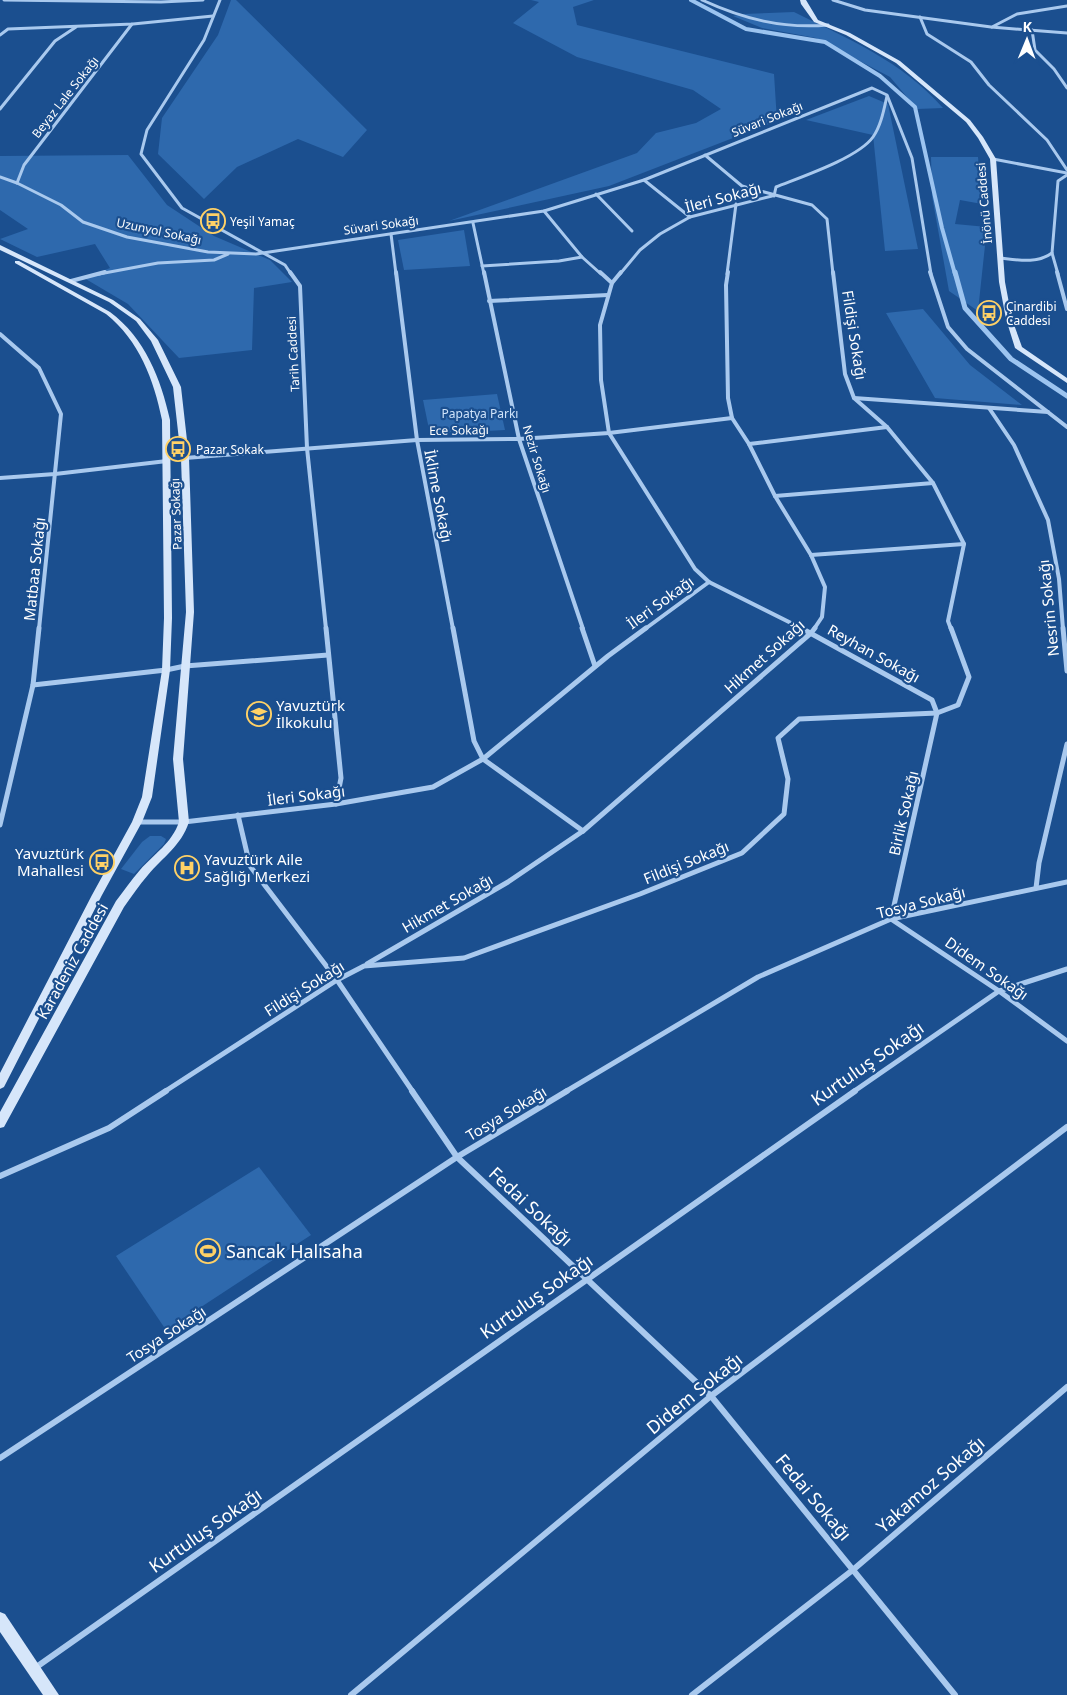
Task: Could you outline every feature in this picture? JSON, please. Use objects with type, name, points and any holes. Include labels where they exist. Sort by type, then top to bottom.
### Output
[{"type":"main road","name":"İnönü Caddesi","points":[[804,0],[804,4],[816,21],[848,34],[898,62],[968,121],[981,138],[993,159],[1000,258],[1009,319],[1019,348],[1067,381]]},
{"type":"main road","name":"Pazar Sokağı","points":[[0,247],[111,301],[138,320],[154,340],[177,387],[185,458],[190,612],[178,759],[184,822]]},
{"type":"main road","name":"Pazar Sokağı","points":[[0,254],[108,313],[130,333],[150,365],[160,391],[166,420],[167,461],[168,618],[166,670],[146,797],[137,822]]},
{"type":"main road","name":"Karadeniz Caddesi","points":[[0,1084],[97,895],[137,822]]},
{"type":"main road","name":"Karadeniz Caddesi","points":[[0,1123],[4,1107],[120,904],[144,873],[167,852],[179,836],[184,822]]},
{"type":"main road","points":[[0,1619],[52,1695]]},
{"type":"street","points":[[4,0],[152,2],[203,0]]},
{"type":"street","name":"Tarih Caddesi","points":[[220,0],[204,40],[146,130],[142,154],[182,208],[286,265],[300,286],[307,448],[341,778],[336,804]]},
{"type":"street","points":[[702,0],[725,11],[758,22],[807,28],[828,25]]},
{"type":"street","points":[[833,0],[865,10],[992,27],[1067,33]]},
{"type":"street","points":[[992,27],[1017,14],[1067,6]]},
{"type":"street","points":[[0,29],[132,24],[213,16]]},
{"type":"street","points":[[920,17],[927,34],[972,62],[989,85],[1047,140],[1067,173]]},
{"type":"street","name":"Beyaz Lale Sokağı","points":[[17,183],[24,165],[132,24]]},
{"type":"street","points":[[0,109],[55,41],[76,27]]},
{"type":"street","points":[[0,35],[8,29]]},
{"type":"street","points":[[1032,30],[1035,50],[1054,69],[1067,88]]},
{"type":"street","name":"Süvari Sokağı","points":[[267,253],[544,211],[644,180],[872,88],[887,95]]},
{"type":"street","points":[[774,196],[776,187],[826,166],[861,147],[872,138],[884,112],[887,95]]},
{"type":"street","points":[[887,95],[912,158],[928,265],[948,327],[967,349],[1067,427]]},
{"type":"street","name":"Fildişi Sokağı","points":[[0,1176],[109,1128],[337,980],[364,966],[464,958],[640,894],[742,853],[784,814],[788,779],[778,738],[799,719],[937,713],[958,705],[969,677],[948,621],[964,544],[933,482],[887,427],[854,398],[845,374],[827,218],[812,205],[742,186],[705,155]]},
{"type":"street","points":[[993,159],[1067,173]]},
{"type":"street","points":[[1067,173],[1058,182],[1052,253],[1067,309]]},
{"type":"street","name":"Uzunyol Sokağı","points":[[0,177],[17,183],[61,205],[83,222],[128,237],[228,254],[267,253]]},
{"type":"street","points":[[644,180],[690,217]]},
{"type":"street","points":[[596,194],[632,232]]},
{"type":"street","name":"İleri Sokağı","points":[[137,822],[184,822],[336,804],[433,787],[483,759],[595,666],[709,582],[695,569],[609,433],[601,380],[600,325],[612,283],[640,250],[660,234],[690,217],[774,196]]},
{"type":"street","name":"Hikmet Sokağı","points":[[364,966],[508,882],[583,831],[811,632],[822,617],[825,586],[811,555],[775,496],[749,444],[732,418],[728,398],[726,285],[736,204]]},
{"type":"street","points":[[544,211],[582,256],[612,283]]},
{"type":"street","name":"Nezir Sokağı","points":[[473,223],[519,439],[595,666]]},
{"type":"street","name":"İklime Sokağı","points":[[391,234],[416,440],[474,741],[483,759]]},
{"type":"street","points":[[1000,258],[1030,260],[1046,258],[1052,253]]},
{"type":"street","points":[[71,281],[133,267],[172,261],[219,259],[228,254]]},
{"type":"street","points":[[482,266],[559,261],[582,256]]},
{"type":"street","points":[[489,301],[608,295]]},
{"type":"street","name":"Matbaa Sokağı","points":[[0,334],[39,368],[61,414],[33,685],[0,825]]},
{"type":"street","points":[[854,398],[1048,412]]},
{"type":"street","name":"Nesrin Sokağı","points":[[989,408],[1014,445],[1048,520],[1059,579],[1067,671]]},
{"type":"street","name":"Ece Sokağı","points":[[185,458],[416,440],[519,439],[609,433],[732,418]]},
{"type":"street","points":[[749,444],[887,427]]},
{"type":"street","points":[[0,478],[55,474],[167,461]]},
{"type":"street","points":[[775,496],[933,482]]},
{"type":"street","points":[[811,555],[964,544]]},
{"type":"street","name":"Reyhan Sokağı","points":[[709,582],[811,632],[932,700],[937,713]]},
{"type":"street","points":[[33,685],[166,670],[185,666],[328,655]]},
{"type":"street","name":"Birlik Sokağı","points":[[891,919],[937,713]]},
{"type":"street","points":[[1036,888],[1039,864],[1067,744]]},
{"type":"street","points":[[483,759],[583,831]]},
{"type":"street","name":"Fedai Sokağı","points":[[238,815],[250,866],[337,980],[457,1157],[711,1396],[854,1569],[954,1695]]},
{"type":"street","name":"Tosya Sokağı","points":[[0,1458],[457,1157],[758,977],[891,919],[1067,882]]},
{"type":"street","name":"Didem Sokağı","points":[[891,919],[1000,991],[1067,1041]]},
{"type":"street","name":"Kurtuluş Sokağı","points":[[33,1669],[936,1033],[1000,991],[1067,969]]},
{"type":"street","name":"Didem Sokağı","points":[[351,1695],[711,1396],[1067,1127]]},
{"type":"street","name":"Yakamoz Sokağı","points":[[692,1695],[854,1569],[1067,1387]]},
{"type":"green space","points":[[231,0],[236,0],[367,130],[343,157],[298,139],[237,167],[204,199],[158,154],[162,118],[218,35]]},
{"type":"green space","points":[[531,0],[594,0],[573,7],[577,25],[774,74],[777,121],[609,186],[449,221],[637,153],[656,133],[696,123],[721,109],[693,90],[577,57],[513,23],[539,2]]},
{"type":"green space","points":[[794,12],[873,52],[892,64],[927,91],[943,108],[917,109],[890,77],[816,38],[762,28],[733,16]]},
{"type":"green space","points":[[869,96],[888,104],[918,249],[885,251],[873,135],[806,120]]},
{"type":"green space","points":[[128,155],[167,205],[214,236],[270,260],[292,282],[254,288],[252,350],[179,358],[128,304],[84,278],[110,268],[95,244],[37,257],[0,239],[28,229],[0,210],[0,156]]},
{"type":"green space","points":[[931,157],[978,157],[982,204],[960,200],[955,224],[987,227],[978,311],[949,291],[932,196]]},
{"type":"green space","points":[[464,230],[470,266],[404,270],[398,240]]},
{"type":"green space","points":[[923,309],[970,365],[1022,405],[935,398],[886,313]]},
{"type":"green space","name":"Papatya Parkı","points":[[497,394],[505,430],[430,434],[423,400]]},
{"type":"green space","points":[[150,836],[161,836],[166,839],[164,844],[134,874],[121,869],[142,842]]},
{"type":"green space","points":[[259,1167],[311,1235],[166,1330],[116,1256]]},
{"type":"waterway","points":[[691,0],[746,29],[825,42],[880,76],[915,107],[942,228],[955,274]]},
{"type":"waterway","points":[[955,272],[965,308],[1011,359],[1067,396]]},
{"type":"place","name":"Yeşil Yamaç","points":[[213,221]]},
{"type":"place","name":"Çinardibi Caddesi","points":[[989,313]]},
{"type":"place","name":"Pazar Sokak","points":[[178,449]]},
{"type":"place","name":"Yavuztürk İlkokulu","points":[[259,714]]},
{"type":"place","name":"Yavuztürk Mahallesi","points":[[102,862]]},
{"type":"place","name":"Yavuztürk Aile Sağlığı Merkezi","points":[[187,868]]},
{"type":"place","name":"Sancak Halısaha","points":[[208,1251]]}]
